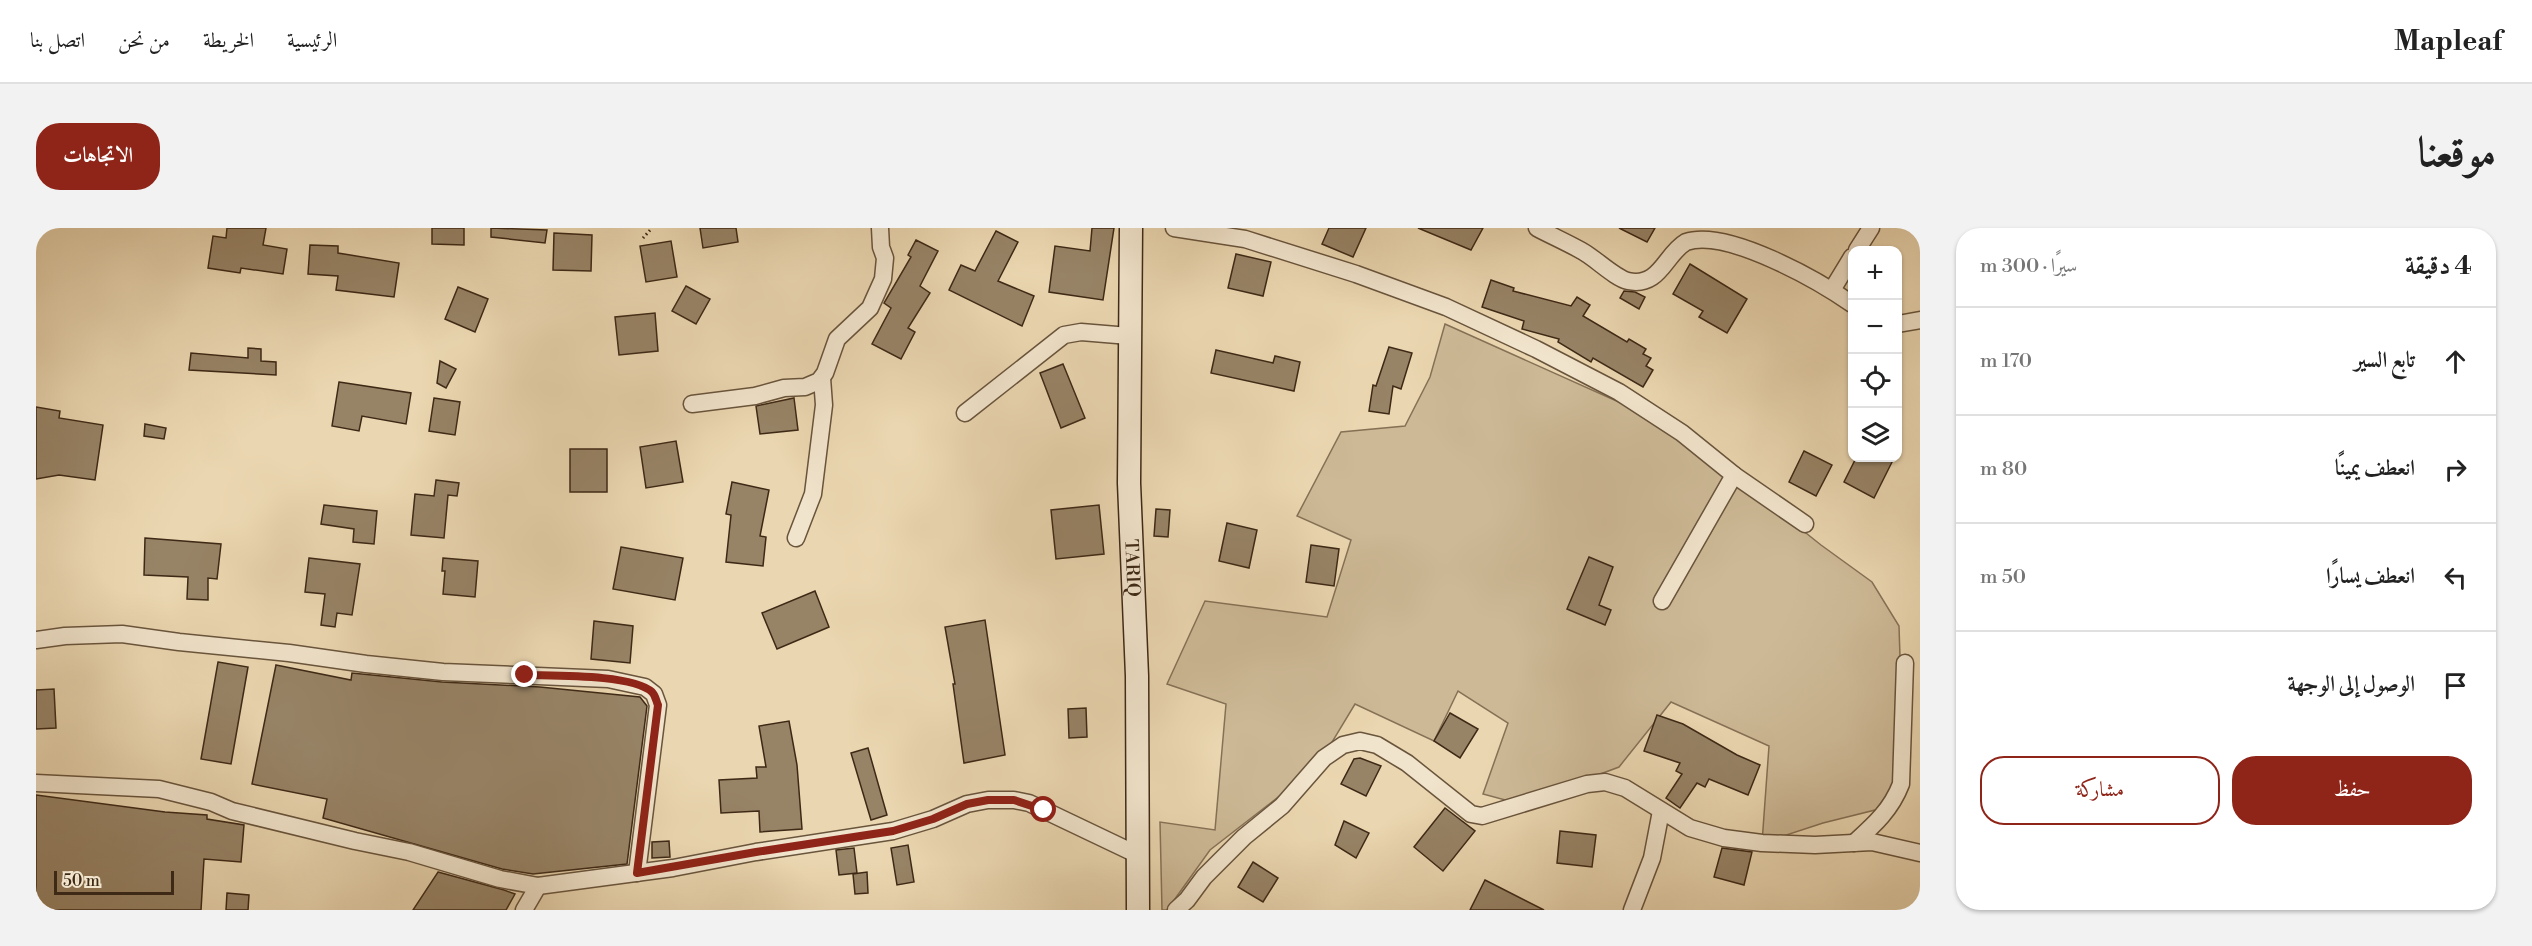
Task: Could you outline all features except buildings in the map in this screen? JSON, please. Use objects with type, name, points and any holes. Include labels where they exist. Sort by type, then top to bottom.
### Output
[{"type":"main road","name":"TARIQ","points":[[1131,228],[1129,483],[1137,676],[1138,910]]},
{"type":"street","points":[[796,538],[813,494],[824,405],[822,378],[837,339],[870,308],[883,279],[885,258],[881,247],[880,228]]},
{"type":"street","points":[[1174,228],[1245,239],[1356,274],[1446,307],[1536,349],[1620,392],[1682,433],[1734,475],[1805,524]]},
{"type":"street","points":[[1537,228],[1583,251],[1627,281],[1642,281],[1655,276],[1684,243],[1697,238],[1744,244],[1782,260],[1848,301]]},
{"type":"street","points":[[1860,246],[1871,228]]},
{"type":"street","points":[[1832,290],[1848,264]]},
{"type":"street","points":[[1902,323],[1920,320]]},
{"type":"street","points":[[965,413],[1064,335],[1081,332],[1129,336]]},
{"type":"street","points":[[693,404],[805,387],[815,384],[822,378]]},
{"type":"street","points":[[1662,601],[1734,475]]},
{"type":"street","points":[[36,640],[65,636],[122,634],[443,672],[608,679],[645,687],[654,694],[658,705],[637,873]]},
{"type":"street","points":[[1854,843],[1882,818],[1896,798],[1901,784],[1905,663]]},
{"type":"street","points":[[1176,910],[1187,900],[1204,877],[1244,837],[1282,806],[1302,786],[1324,758],[1343,745],[1360,741],[1377,744],[1407,763],[1471,814],[1482,816],[1587,784],[1605,782],[1625,788],[1690,828],[1724,838],[1762,843],[1815,845],[1872,842],[1920,853]]},
{"type":"street","points":[[36,783],[159,789],[211,802],[232,810],[409,852],[500,879],[538,886],[637,873],[893,831],[933,819],[967,804],[988,800],[1014,800],[1029,803],[1136,854]]},
{"type":"street","points":[[1632,910],[1652,858],[1660,811]]},
{"type":"street","points":[[524,910],[538,886]]},
{"type":"path","points":[[643,238],[652,228]]},
{"type":"shaded area","points":[[1445,324],[1670,425],[1821,545],[1872,582],[1899,626],[1901,688],[1893,784],[1879,809],[1823,823],[1762,843],[1769,746],[1671,702],[1619,767],[1520,804],[1483,794],[1508,723],[1458,691],[1434,741],[1355,704],[1317,767],[1210,850],[1167,910],[1162,910],[1160,822],[1215,830],[1226,704],[1167,684],[1205,601],[1327,617],[1351,540],[1297,516],[1341,432],[1405,426],[1430,377]]},
{"type":"route","points":[[525,675],[629,682],[645,687],[654,694],[658,705],[637,873],[860,834],[893,831],[914,826],[967,804],[988,800],[1014,800],[1029,803],[1044,810]]}]
